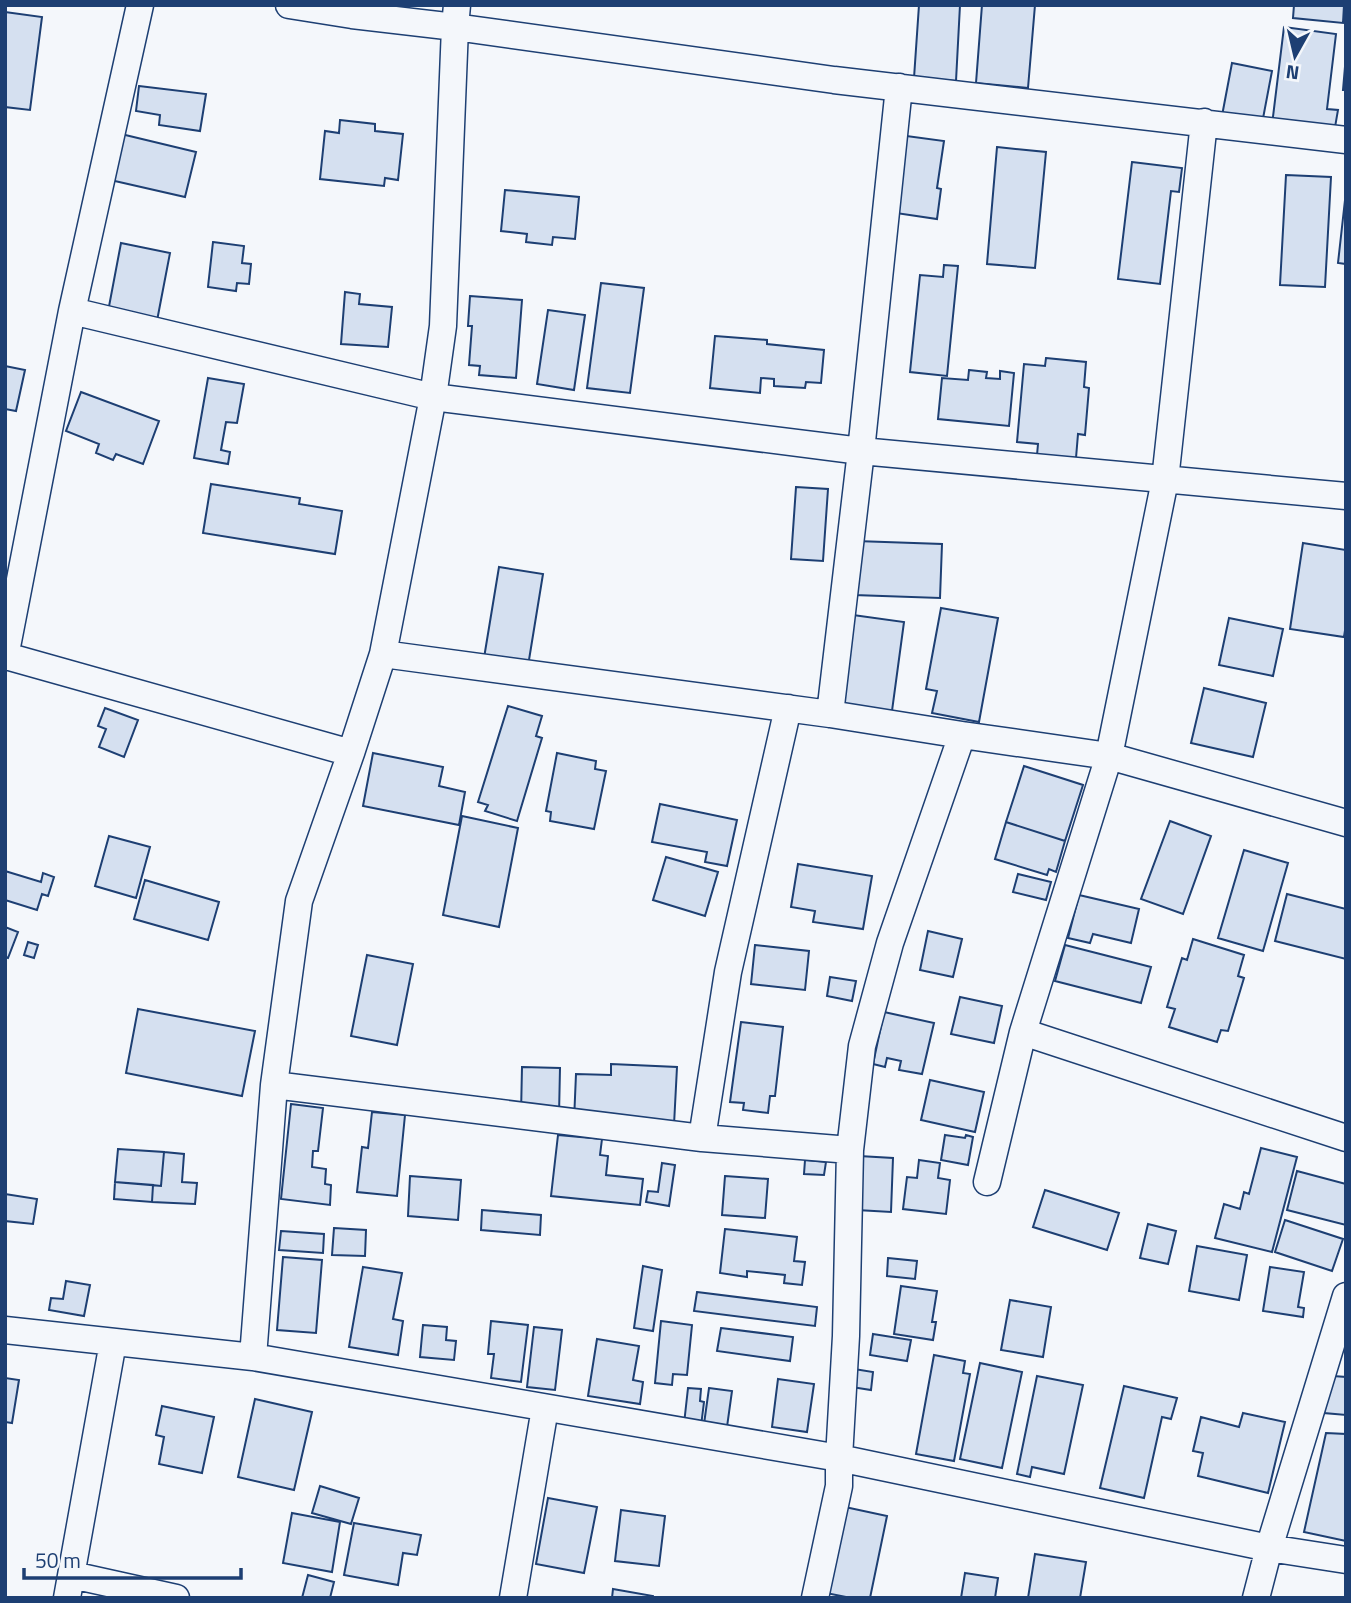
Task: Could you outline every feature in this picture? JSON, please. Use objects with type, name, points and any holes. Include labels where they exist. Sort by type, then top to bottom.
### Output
[{"type":"street","points":[[140,5],[72,311],[5,657],[351,753]]},
{"type":"street","points":[[289,5],[352,15],[456,16],[834,80],[1346,140]]},
{"type":"street","points":[[253,1357],[274,1085],[299,901],[383,653],[433,397],[443,326],[456,16]]},
{"type":"street","points":[[830,714],[899,87]]},
{"type":"street","points":[[987,1182],[1023,1032],[1109,755],[1165,480],[1204,122]]},
{"type":"street","points":[[72,311],[433,397],[861,451],[1346,496]]},
{"type":"street","points":[[383,653],[1109,755],[1346,823]]},
{"type":"street","points":[[702,1138],[728,972],[788,708]]},
{"type":"street","points":[[815,1598],[839,1486],[850,1150],[862,1046],[890,943],[962,735]]},
{"type":"street","points":[[1023,1032],[1346,1138]]},
{"type":"street","points":[[274,1085],[702,1138],[850,1150]]},
{"type":"street","points":[[1256,1598],[1346,1296]]},
{"type":"street","points":[[5,1330],[253,1357],[839,1458],[1269,1548],[1346,1560]]},
{"type":"street","points":[[113,1342],[69,1586],[176,1598]]},
{"type":"street","points":[[513,1598],[545,1408]]},
{"type":"building","points":[[919,5],[960,5],[956,81],[914,78]]},
{"type":"building","points":[[982,5],[1035,5],[1028,88],[976,83]]},
{"type":"building","points":[[1294,5],[1344,5],[1343,23],[1293,18]]},
{"type":"building","points":[[5,12],[42,17],[30,110],[5,107]]},
{"type":"building","points":[[1284,27],[1336,34],[1327,109],[1338,110],[1334,133],[1272,125]]},
{"type":"building","points":[[1346,55],[1346,90],[1343,90]]},
{"type":"building","points":[[1232,63],[1272,71],[1261,129],[1221,121]]},
{"type":"building","points":[[139,86],[206,94],[200,131],[159,125],[160,115],[136,111]]},
{"type":"building","points":[[340,120],[375,124],[375,131],[403,134],[398,180],[385,178],[384,186],[320,179],[325,131],[339,133]]},
{"type":"building","points":[[117,133],[196,152],[185,197],[106,179]]},
{"type":"building","points":[[899,135],[944,141],[937,188],[941,189],[937,219],[889,212]]},
{"type":"building","points":[[997,147],[1046,152],[1035,268],[987,264]]},
{"type":"building","points":[[1132,162],[1182,168],[1179,192],[1171,191],[1160,284],[1118,279]]},
{"type":"building","points":[[1286,175],[1331,177],[1325,287],[1280,285]]},
{"type":"building","points":[[505,190],[579,197],[575,239],[553,237],[552,245],[526,242],[527,234],[501,231]]},
{"type":"building","points":[[1346,191],[1346,264],[1338,263]]},
{"type":"building","points":[[213,242],[244,246],[242,263],[251,264],[249,284],[237,283],[236,291],[208,287]]},
{"type":"building","points":[[121,243],[170,253],[156,326],[107,317]]},
{"type":"building","points":[[944,265],[958,266],[947,376],[910,372],[920,275],[943,277]]},
{"type":"building","points":[[601,283],[644,288],[630,393],[587,388]]},
{"type":"building","points":[[345,292],[360,294],[359,304],[392,307],[388,347],[341,344]]},
{"type":"building","points":[[470,296],[522,300],[516,378],[479,375],[480,366],[469,365],[472,326],[468,326]]},
{"type":"building","points":[[548,310],[585,315],[574,390],[537,384]]},
{"type":"building","points":[[715,336],[767,340],[767,344],[824,350],[821,383],[806,382],[805,388],[774,386],[774,379],[761,378],[760,393],[710,388]]},
{"type":"building","points":[[1046,358],[1086,362],[1084,387],[1089,388],[1085,435],[1078,434],[1076,458],[1037,455],[1038,444],[1017,442],[1024,364],[1045,366]]},
{"type":"building","points":[[5,366],[25,370],[16,411],[5,409]]},
{"type":"building","points":[[969,370],[987,372],[986,378],[1000,379],[1000,371],[1014,373],[1009,426],[938,419],[942,378],[968,380]]},
{"type":"building","points":[[208,378],[244,384],[237,423],[226,422],[221,450],[230,452],[228,464],[194,458]]},
{"type":"building","points":[[81,392],[159,421],[143,464],[116,454],[113,460],[96,453],[99,444],[66,431]]},
{"type":"building","points":[[211,484],[300,498],[299,504],[342,511],[335,554],[203,533]]},
{"type":"building","points":[[796,487],[828,489],[823,561],[791,559]]},
{"type":"building","points":[[856,541],[942,544],[940,598],[854,595]]},
{"type":"building","points":[[1303,543],[1346,550],[1344,637],[1290,629]]},
{"type":"building","points":[[499,567],[543,574],[528,666],[484,658]]},
{"type":"building","points":[[941,608],[998,618],[979,722],[932,713],[937,691],[926,689]]},
{"type":"building","points":[[853,615],[904,622],[892,711],[841,705]]},
{"type":"building","points":[[1229,618],[1283,629],[1273,676],[1219,665]]},
{"type":"building","points":[[1204,688],[1266,703],[1253,757],[1191,743]]},
{"type":"building","points":[[508,706],[542,716],[536,736],[542,738],[517,821],[485,811],[488,805],[478,802]]},
{"type":"building","points":[[105,708],[138,720],[124,757],[99,747],[106,729],[98,726]]},
{"type":"building","points":[[373,753],[443,767],[439,786],[465,792],[459,825],[363,806]]},
{"type":"building","points":[[557,753],[596,761],[595,769],[606,771],[594,829],[550,821],[551,812],[546,811]]},
{"type":"building","points":[[1024,766],[1083,785],[1065,841],[1006,822]]},
{"type":"building","points":[[660,804],[737,820],[727,866],[705,862],[707,852],[652,842]]},
{"type":"building","points":[[462,816],[518,828],[499,927],[443,915]]},
{"type":"building","points":[[1170,821],[1211,836],[1183,914],[1141,899]]},
{"type":"building","points":[[1006,822],[1065,841],[1056,872],[1049,869],[1047,875],[995,859]]},
{"type":"building","points":[[109,836],[150,847],[136,898],[95,886]]},
{"type":"building","points":[[1244,850],[1288,863],[1263,951],[1218,938]]},
{"type":"building","points":[[666,857],[718,872],[705,916],[653,900]]},
{"type":"building","points":[[798,864],[872,876],[863,929],[813,922],[815,911],[791,907]]},
{"type":"building","points":[[5,871],[41,882],[43,873],[54,877],[48,896],[42,894],[37,910],[5,900]]},
{"type":"building","points":[[1018,874],[1051,882],[1046,900],[1013,892]]},
{"type":"building","points":[[145,880],[219,902],[208,940],[134,919]]},
{"type":"building","points":[[1287,894],[1346,909],[1346,959],[1275,941]]},
{"type":"building","points":[[1079,895],[1139,909],[1131,943],[1093,934],[1090,943],[1068,938]]},
{"type":"building","points":[[5,927],[18,932],[8,958],[5,957]]},
{"type":"building","points":[[928,931],[962,939],[953,977],[920,970]]},
{"type":"building","points":[[1193,939],[1244,955],[1238,976],[1244,978],[1228,1031],[1221,1030],[1217,1042],[1169,1027],[1175,1009],[1167,1007],[1182,958],[1187,960]]},
{"type":"building","points":[[28,942],[38,945],[34,958],[24,955]]},
{"type":"building","points":[[755,945],[809,951],[805,990],[751,984]]},
{"type":"building","points":[[1065,945],[1151,967],[1141,1003],[1055,981]]},
{"type":"building","points":[[367,955],[413,964],[397,1045],[351,1036]]},
{"type":"building","points":[[830,977],[856,981],[852,1001],[827,996]]},
{"type":"building","points":[[960,997],[1002,1006],[994,1043],[951,1034]]},
{"type":"building","points":[[138,1009],[255,1031],[242,1096],[126,1073]]},
{"type":"building","points":[[884,1012],[934,1023],[922,1074],[899,1070],[901,1061],[887,1058],[885,1067],[873,1064]]},
{"type":"building","points":[[741,1022],[783,1027],[775,1096],[770,1096],[768,1113],[743,1110],[744,1103],[730,1102]]},
{"type":"building","points":[[611,1064],[677,1067],[674,1125],[574,1121],[576,1074],[611,1075]]},
{"type":"building","points":[[522,1067],[560,1068],[559,1115],[521,1114]]},
{"type":"building","points":[[930,1080],[984,1092],[975,1132],[921,1120]]},
{"type":"building","points":[[291,1104],[323,1108],[318,1151],[313,1151],[312,1167],[326,1169],[325,1184],[331,1185],[330,1205],[281,1199]]},
{"type":"building","points":[[372,1112],[405,1115],[397,1196],[357,1192],[362,1147],[368,1148]]},
{"type":"building","points":[[558,1135],[602,1139],[600,1155],[608,1156],[606,1175],[643,1179],[640,1205],[551,1196]]},
{"type":"building","points":[[945,1135],[973,1137],[968,1165],[941,1160]]},
{"type":"building","points":[[1261,1148],[1297,1157],[1272,1252],[1215,1238],[1224,1204],[1240,1209],[1244,1192],[1249,1194]]},
{"type":"building","points":[[118,1149],[164,1152],[161,1186],[115,1182]]},
{"type":"building","points":[[164,1152],[184,1154],[182,1182],[197,1183],[195,1204],[152,1202],[153,1185],[161,1186]]},
{"type":"building","points":[[859,1156],[893,1158],[891,1212],[857,1210]]},
{"type":"building","points":[[805,1160],[826,1162],[824,1175],[804,1174]]},
{"type":"building","points":[[919,1160],[940,1163],[938,1178],[950,1180],[946,1214],[903,1209],[907,1177],[917,1178]]},
{"type":"building","points":[[662,1163],[675,1165],[669,1206],[646,1202],[648,1191],[658,1192]]},
{"type":"building","points":[[1297,1171],[1346,1184],[1346,1225],[1287,1210]]},
{"type":"building","points":[[410,1176],[461,1180],[458,1220],[408,1216]]},
{"type":"building","points":[[725,1176],[768,1179],[765,1218],[722,1215]]},
{"type":"building","points":[[115,1182],[153,1185],[152,1202],[114,1199]]},
{"type":"building","points":[[1045,1190],[1119,1213],[1107,1250],[1033,1227]]},
{"type":"building","points":[[5,1194],[37,1199],[33,1224],[5,1221]]},
{"type":"building","points":[[482,1210],[541,1215],[540,1235],[481,1230]]},
{"type":"building","points":[[1285,1220],[1343,1239],[1332,1271],[1275,1252]]},
{"type":"building","points":[[1148,1224],[1176,1231],[1168,1264],[1140,1258]]},
{"type":"building","points":[[334,1228],[366,1230],[365,1256],[332,1255]]},
{"type":"building","points":[[725,1229],[797,1237],[794,1261],[805,1262],[802,1285],[784,1283],[785,1275],[747,1271],[747,1277],[720,1273]]},
{"type":"building","points":[[281,1231],[324,1234],[323,1253],[279,1250]]},
{"type":"building","points":[[1197,1246],[1247,1255],[1239,1300],[1189,1291]]},
{"type":"building","points":[[283,1257],[322,1260],[316,1333],[277,1330]]},
{"type":"building","points":[[888,1258],[917,1261],[915,1279],[887,1276]]},
{"type":"building","points":[[643,1266],[662,1270],[653,1331],[634,1328]]},
{"type":"building","points":[[363,1267],[402,1273],[393,1319],[403,1321],[398,1355],[349,1347]]},
{"type":"building","points":[[1270,1267],[1304,1272],[1298,1307],[1304,1308],[1303,1317],[1263,1311]]},
{"type":"building","points":[[66,1281],[90,1285],[84,1316],[49,1310],[51,1298],[63,1299]]},
{"type":"building","points":[[901,1286],[937,1291],[932,1322],[936,1322],[933,1340],[894,1334]]},
{"type":"building","points":[[697,1292],[817,1307],[815,1326],[694,1311]]},
{"type":"building","points":[[1010,1300],[1051,1307],[1043,1357],[1001,1350]]},
{"type":"building","points":[[491,1321],[528,1325],[521,1382],[491,1378],[494,1354],[488,1354]]},
{"type":"building","points":[[661,1321],[692,1325],[687,1375],[673,1374],[672,1385],[655,1383]]},
{"type":"building","points":[[423,1325],[447,1327],[446,1340],[456,1341],[454,1360],[420,1357]]},
{"type":"building","points":[[534,1327],[562,1330],[555,1390],[527,1387]]},
{"type":"building","points":[[721,1328],[793,1337],[790,1361],[717,1351]]},
{"type":"building","points":[[873,1334],[911,1340],[907,1361],[870,1355]]},
{"type":"building","points":[[597,1339],[639,1346],[633,1380],[643,1382],[640,1404],[588,1396]]},
{"type":"building","points":[[934,1355],[965,1361],[963,1373],[970,1374],[954,1461],[916,1454]]},
{"type":"building","points":[[980,1363],[1022,1372],[1002,1468],[960,1459]]},
{"type":"building","points":[[848,1368],[873,1372],[871,1390],[845,1386]]},
{"type":"building","points":[[1037,1376],[1083,1385],[1064,1474],[1032,1467],[1030,1477],[1017,1474]]},
{"type":"building","points":[[1333,1376],[1346,1377],[1346,1415],[1324,1413]]},
{"type":"building","points":[[5,1378],[19,1380],[12,1423],[5,1422]]},
{"type":"building","points":[[778,1379],[814,1384],[807,1432],[772,1427]]},
{"type":"building","points":[[1124,1386],[1177,1398],[1171,1419],[1162,1417],[1144,1498],[1100,1488]]},
{"type":"building","points":[[688,1388],[701,1389],[700,1401],[704,1402],[701,1426],[684,1424]]},
{"type":"building","points":[[709,1388],[732,1391],[727,1427],[704,1424]]},
{"type":"building","points":[[255,1399],[312,1412],[294,1490],[238,1477]]},
{"type":"building","points":[[162,1406],[214,1417],[202,1473],[159,1464],[164,1437],[156,1435]]},
{"type":"building","points":[[1243,1413],[1285,1422],[1268,1493],[1198,1476],[1203,1453],[1193,1451],[1201,1417],[1239,1427]]},
{"type":"building","points":[[1326,1433],[1346,1434],[1346,1541],[1304,1532]]},
{"type":"building","points":[[320,1486],[359,1498],[351,1524],[312,1513]]},
{"type":"building","points":[[548,1498],[597,1507],[584,1573],[536,1564]]},
{"type":"building","points":[[845,1507],[887,1516],[870,1598],[851,1598],[826,1593]]},
{"type":"building","points":[[621,1510],[665,1516],[659,1566],[615,1561]]},
{"type":"building","points":[[292,1513],[340,1522],[332,1572],[283,1563]]},
{"type":"building","points":[[354,1523],[421,1535],[417,1555],[403,1553],[398,1585],[344,1575]]},
{"type":"building","points":[[1035,1554],[1086,1562],[1080,1598],[1028,1598]]},
{"type":"building","points":[[965,1573],[998,1578],[995,1598],[961,1598]]},
{"type":"building","points":[[308,1575],[334,1582],[330,1598],[302,1598]]},
{"type":"building","points":[[613,1589],[653,1596],[653,1598],[612,1598]]}]
